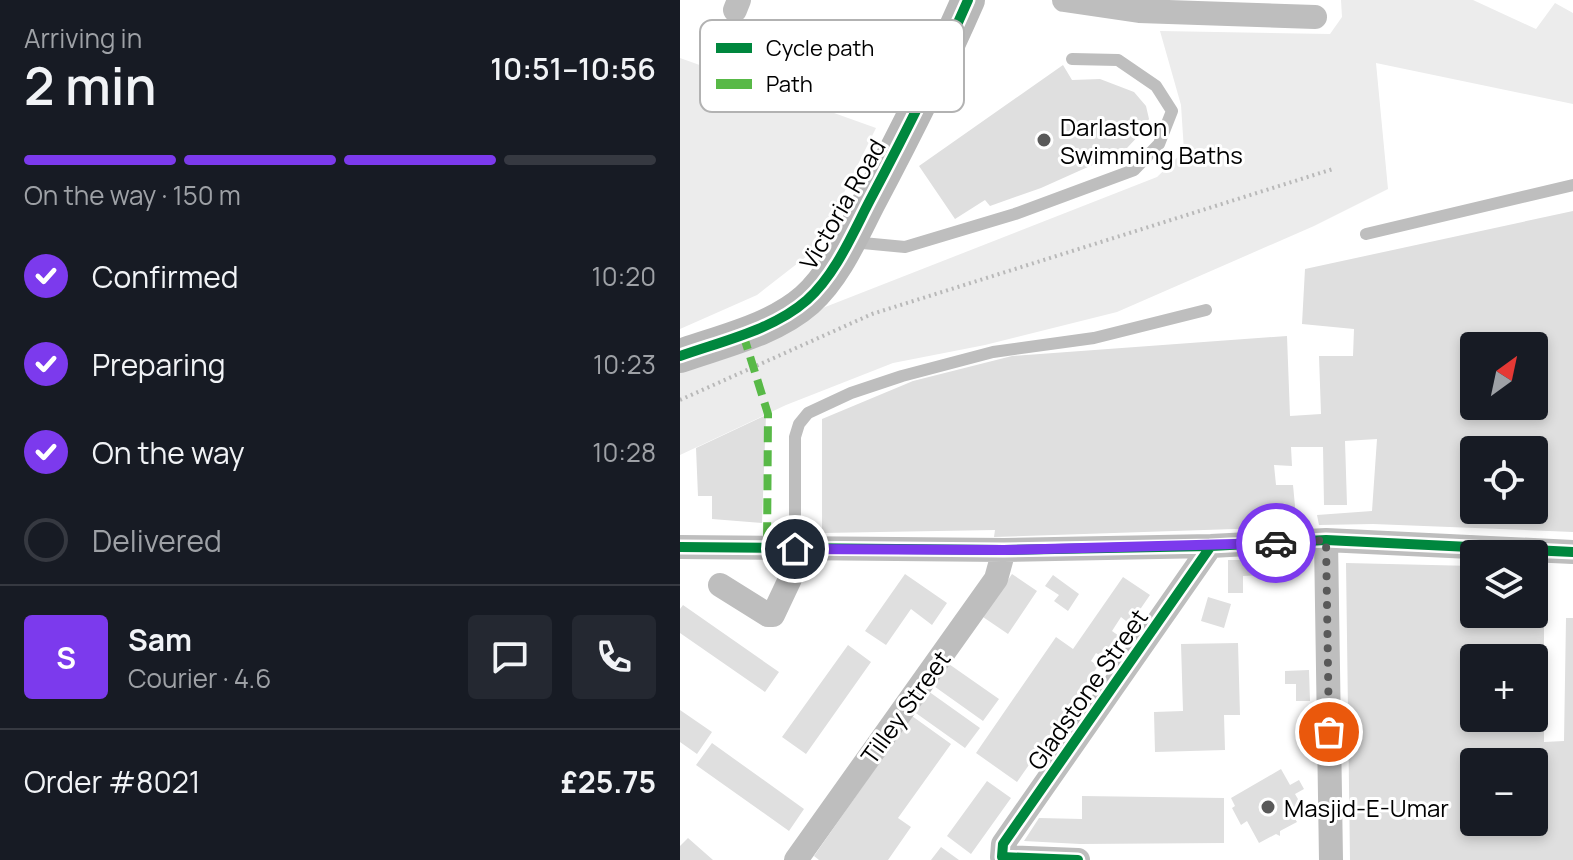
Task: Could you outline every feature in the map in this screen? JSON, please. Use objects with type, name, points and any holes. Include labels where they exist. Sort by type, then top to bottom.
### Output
[{"type":"street","name":"Victoria Road","points":[[959,20],[968,0]]},
{"type":"street","points":[[1064,0],[1139,11],[1315,17]]},
{"type":"street","name":"Victoria Road","points":[[680,356],[761,327],[810,298],[848,241],[916,112]]},
{"type":"street","points":[[680,547],[1004,550],[1211,546],[1326,540],[1573,552]]},
{"type":"street","points":[[1326,540],[1331,860]]},
{"type":"street","name":"Gladstone Street","points":[[1001,858],[1003,844],[1211,546]]},
{"type":"street","points":[[720,585],[768,615],[773,615],[790,579],[795,549]]},
{"type":"street","name":"Tilley Street","points":[[796,860],[996,579],[1004,550]]},
{"type":"street","points":[[1001,858],[1078,860]]},
{"type":"lane","points":[[848,241],[905,247],[1015,214],[1134,170],[1159,144],[1172,111],[1156,86],[1118,60],[1072,59]]},
{"type":"lane","points":[[1366,234],[1573,185]]},
{"type":"lane","points":[[795,549],[795,437],[799,424],[808,413],[851,393],[945,363],[993,352],[1094,338],[1206,310]]},
{"type":"path","points":[[680,400],[872,314],[1333,169]]},
{"type":"shaded area","points":[[1341,0],[1473,0],[1536,29],[1555,3],[1573,13],[1573,104],[1376,63],[1388,189],[1314,226],[1117,312],[985,345],[893,363],[786,405],[680,455],[680,364],[1157,177],[1184,151],[1181,105],[1160,31],[1330,34],[1342,17]]},
{"type":"shaded area","points":[[680,58],[700,65],[700,112],[831,112],[876,128],[816,249],[757,295],[680,329]]},
{"type":"building","name":"Darlaston Swimming Baths","points":[[1063,65],[1072,80],[1100,79],[1134,92],[1146,106],[1149,119],[1141,133],[1127,148],[1099,162],[990,206],[985,200],[955,219],[919,166]]},
{"type":"building","points":[[1573,211],[1573,532],[1373,524],[1319,525],[1317,515],[1372,511],[1377,439],[1345,441],[1347,505],[1324,505],[1323,447],[1291,447],[1292,466],[1274,465],[1276,485],[1293,485],[1297,527],[994,537],[995,530],[822,533],[822,419],[913,381],[1012,356],[1287,336],[1290,416],[1321,414],[1319,356],[1353,356],[1354,329],[1302,324],[1305,269]]},
{"type":"building","points":[[766,415],[762,523],[712,519],[712,496],[698,496],[696,448]]},
{"type":"building","points":[[1228,560],[1262,560],[1262,575],[1243,576],[1243,593],[1228,593]]},
{"type":"building","points":[[1346,563],[1460,566],[1460,628],[1544,628],[1544,644],[1460,644],[1460,732],[1544,732],[1544,742],[1564,741],[1566,618],[1573,618],[1573,860],[1350,860]]},
{"type":"building","points":[[905,574],[947,603],[932,625],[911,609],[886,645],[865,631]]},
{"type":"building","points":[[1012,574],[1037,591],[1008,634],[983,617]]},
{"type":"building","points":[[1053,575],[1079,594],[1068,611],[1054,601],[1059,595],[1045,586]]},
{"type":"building","points":[[1123,577],[1150,595],[1130,624],[1121,617],[1112,631],[1119,636],[1104,658],[1096,653],[1091,661],[1098,666],[1017,782],[976,753],[1056,637],[1073,649]]},
{"type":"building","points":[[1208,597],[1231,604],[1224,628],[1201,621]]},
{"type":"building","points":[[683,605],[779,672],[765,692],[680,633],[680,609]]},
{"type":"building","points":[[1238,643],[1240,715],[1224,715],[1225,750],[1155,752],[1154,712],[1183,711],[1181,644]]},
{"type":"building","points":[[848,645],[871,662],[806,754],[782,737]]},
{"type":"building","points":[[946,662],[999,699],[983,721],[931,684]]},
{"type":"building","points":[[1309,670],[1310,701],[1296,701],[1296,684],[1285,684],[1285,671]]},
{"type":"building","points":[[928,691],[980,728],[965,748],[913,711]]},
{"type":"building","points":[[680,710],[712,732],[697,754],[680,742]]},
{"type":"building","points":[[912,716],[951,744],[898,818],[911,827],[888,860],[819,860],[814,856]]},
{"type":"building","points":[[712,743],[804,809],[789,831],[696,765]]},
{"type":"building","name":"Masjid-E-Umar","points":[[1281,769],[1290,785],[1299,780],[1304,789],[1295,794],[1305,811],[1294,817],[1297,822],[1280,831],[1280,836],[1276,834],[1259,843],[1247,821],[1241,825],[1232,808],[1235,806],[1231,798]]},
{"type":"building","points":[[987,781],[1011,798],[971,854],[947,836]]},
{"type":"building","points":[[1082,796],[1224,798],[1224,843],[1080,844],[1024,841],[1039,818],[1082,819]]},
{"type":"building","points":[[688,838],[713,860],[680,860],[680,846]]},
{"type":"building","points":[[941,847],[959,860],[931,860]]},
{"type":"marked path","points":[[743,334],[768,414],[767,548]]},
{"type":"cycle path","points":[[959,20],[968,0]]},
{"type":"cycle path","points":[[680,356],[746,334],[779,319],[817,290],[849,241],[915,112]]},
{"type":"cycle path","points":[[680,547],[1004,550],[1211,546],[1326,540],[1573,552]]},
{"type":"cycle path","points":[[1078,860],[1002,857],[1003,844],[1211,546]]},
{"type":"way so far","points":[[1276,543],[1326,540],[1329,732]]},
{"type":"place","name":"Darlaston Swimming Baths","points":[[1044,140]]},
{"type":"place","name":"Masjid-E-Umar","points":[[1268,807]]},
{"type":"route","points":[[795,549],[1004,550],[1276,543]]}]
